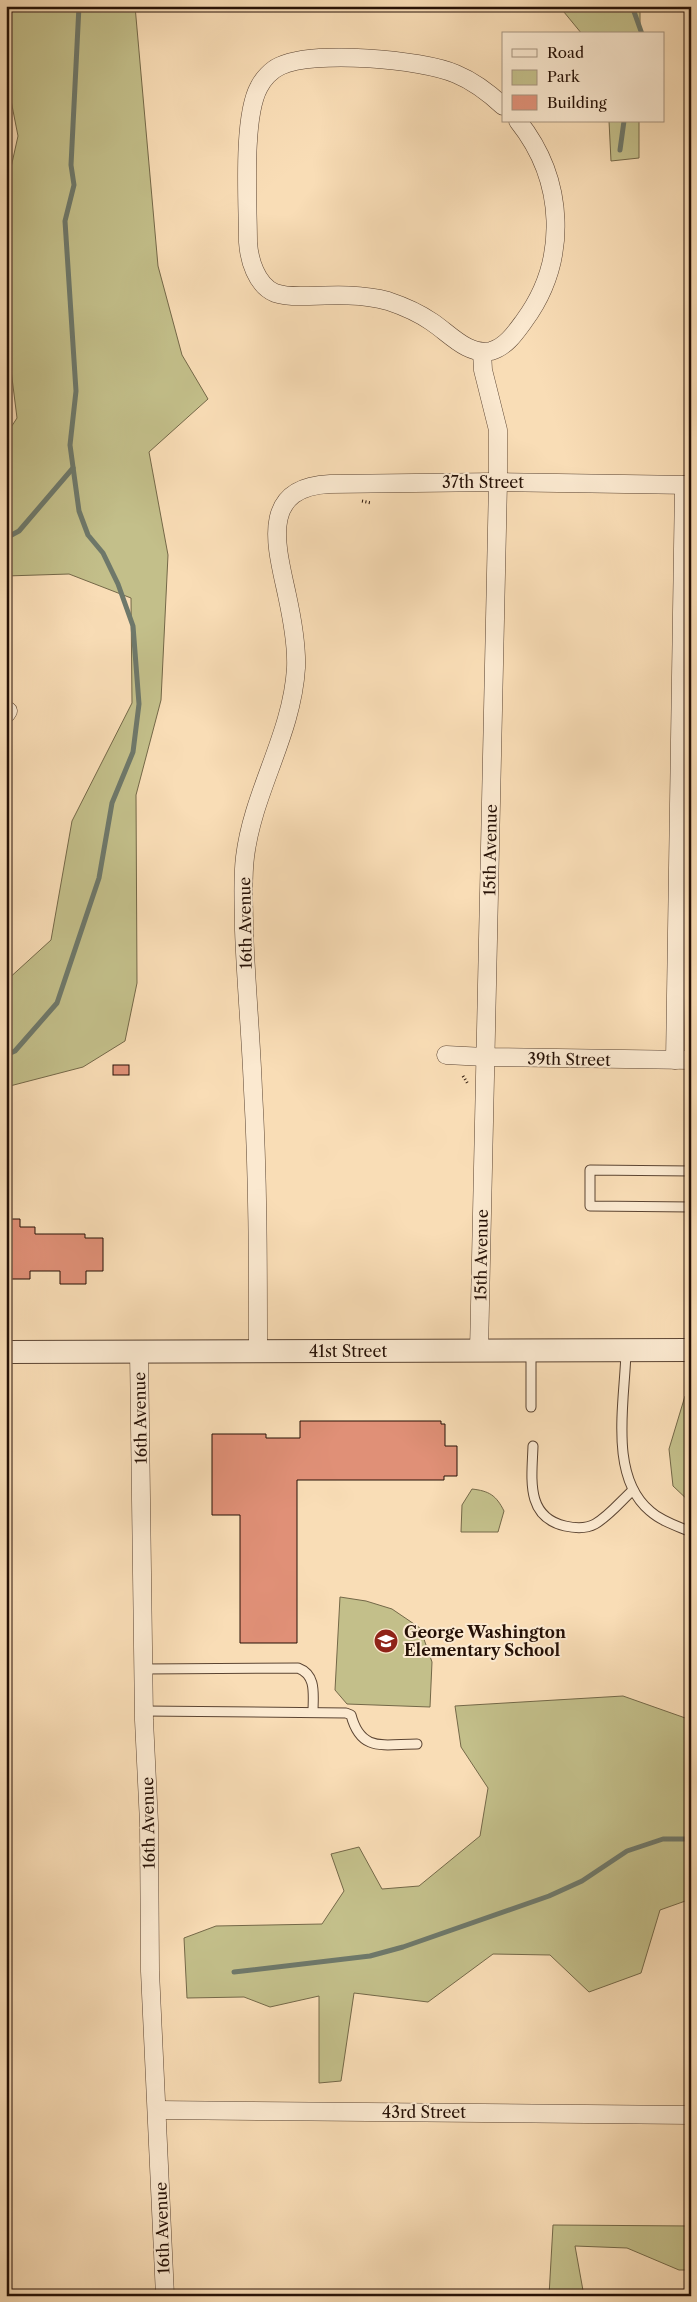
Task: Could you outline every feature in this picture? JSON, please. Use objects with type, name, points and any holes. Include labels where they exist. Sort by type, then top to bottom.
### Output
[{"type":"street","points":[[502,105],[465,79],[431,66],[408,62],[334,59],[296,61],[279,66],[260,85],[254,96],[248,127],[249,256],[254,270],[264,284],[273,292],[288,296],[359,296],[388,301],[431,321],[471,349],[482,352],[493,350],[505,344],[533,308],[551,267],[557,223],[550,184],[544,164],[528,134],[519,122]]},
{"type":"street","name":"15th Avenue","points":[[479,1351],[498,482],[498,430],[483,370],[482,352]]},
{"type":"street","name":"37th Street","points":[[284,506],[287,499],[316,484],[498,482],[688,485]]},
{"type":"street","points":[[683,1060],[688,485]]},
{"type":"street","name":"16th Avenue","points":[[258,1351],[258,1225],[253,1088],[246,987],[244,884],[245,856],[255,812],[290,710],[296,666],[292,620],[276,536],[278,518],[284,506]]},
{"type":"street","name":"39th Street","points":[[446,1055],[683,1060]]},
{"type":"street","name":"41st Street","points":[[6,1352],[691,1350]]},
{"type":"street","name":"16th Avenue","points":[[139,1351],[144,1711],[149,1823],[150,1971],[158,2110],[165,2296]]},
{"type":"street","name":"43rd Street","points":[[158,2110],[691,2115]]},
{"type":"lane","points":[[691,1171],[590,1170],[590,1206],[691,1207]]},
{"type":"lane","points":[[626,1350],[623,1461],[627,1479],[650,1512],[691,1532]]},
{"type":"lane","points":[[531,1351],[531,1408]]},
{"type":"lane","points":[[533,1446],[532,1487],[537,1509],[544,1518],[556,1524],[575,1529],[594,1525],[633,1490]]},
{"type":"lane","points":[[144,1669],[298,1668],[306,1671],[312,1678],[313,1712]]},
{"type":"lane","points":[[144,1711],[346,1713],[351,1715],[355,1729],[362,1739],[371,1744],[417,1744]]},
{"type":"path","points":[[354,500],[372,503]]},
{"type":"path","points":[[462,1076],[467,1081],[468,1088]]},
{"type":"green space","points":[[6,6],[135,6],[158,266],[182,355],[208,399],[149,452],[168,555],[161,700],[136,795],[137,983],[125,1041],[83,1067],[6,1087],[6,981],[51,940],[72,821],[132,703],[131,598],[69,574],[6,576],[6,435],[17,418],[10,362],[6,361],[6,190],[18,136],[6,75]]},
{"type":"green space","points":[[559,6],[640,6],[640,32],[580,32]]},
{"type":"green space","points":[[609,122],[639,122],[639,158],[611,161]]},
{"type":"green space","points":[[685,1396],[691,1396],[691,1503],[673,1486],[669,1449]]},
{"type":"green space","points":[[472,1489],[491,1495],[501,1506],[504,1511],[498,1532],[461,1532],[462,1505]]},
{"type":"green space","points":[[340,1597],[366,1601],[392,1609],[420,1628],[432,1662],[430,1707],[347,1704],[335,1690]]},
{"type":"green space","points":[[623,1696],[691,1720],[691,1899],[660,1910],[641,1973],[589,1992],[550,1955],[493,1954],[428,2002],[354,1993],[341,2081],[319,2083],[319,1996],[270,2007],[244,1997],[187,1998],[184,1938],[216,1926],[322,1924],[344,1891],[331,1854],[359,1847],[382,1889],[419,1886],[480,1836],[488,1788],[461,1747],[455,1706]]},
{"type":"green space","points":[[553,2225],[691,2226],[691,2270],[679,2270],[627,2248],[575,2246],[584,2296],[549,2296]]},
{"type":"building","points":[[113,1065],[129,1065],[129,1075],[113,1075]]},
{"type":"building","points":[[6,1219],[20,1219],[20,1227],[35,1227],[35,1234],[85,1234],[85,1238],[103,1238],[103,1271],[86,1271],[86,1284],[60,1284],[60,1271],[30,1271],[30,1279],[6,1279]]},
{"type":"building","points":[[300,1421],[441,1421],[441,1424],[445,1424],[445,1446],[457,1446],[457,1476],[444,1476],[444,1480],[297,1480],[297,1643],[240,1643],[240,1515],[212,1515],[212,1434],[266,1434],[266,1438],[300,1438]]},
{"type":"waterway","points":[[6,1055],[15,1051],[57,1003],[99,878],[112,803],[133,752],[139,704],[133,626],[118,584],[103,553],[88,535],[79,511],[70,445],[76,391],[65,221],[74,185],[71,165],[79,6]]},
{"type":"waterway","points":[[632,6],[641,32]]},
{"type":"waterway","points":[[620,150],[624,122]]},
{"type":"waterway","points":[[6,538],[19,531],[73,468]]},
{"type":"waterway","points":[[234,1972],[370,1956],[403,1947],[549,1896],[582,1881],[627,1851],[663,1839],[691,1839]]},
{"type":"place","name":"George Washington Elementary School","points":[[386,1641]]}]
